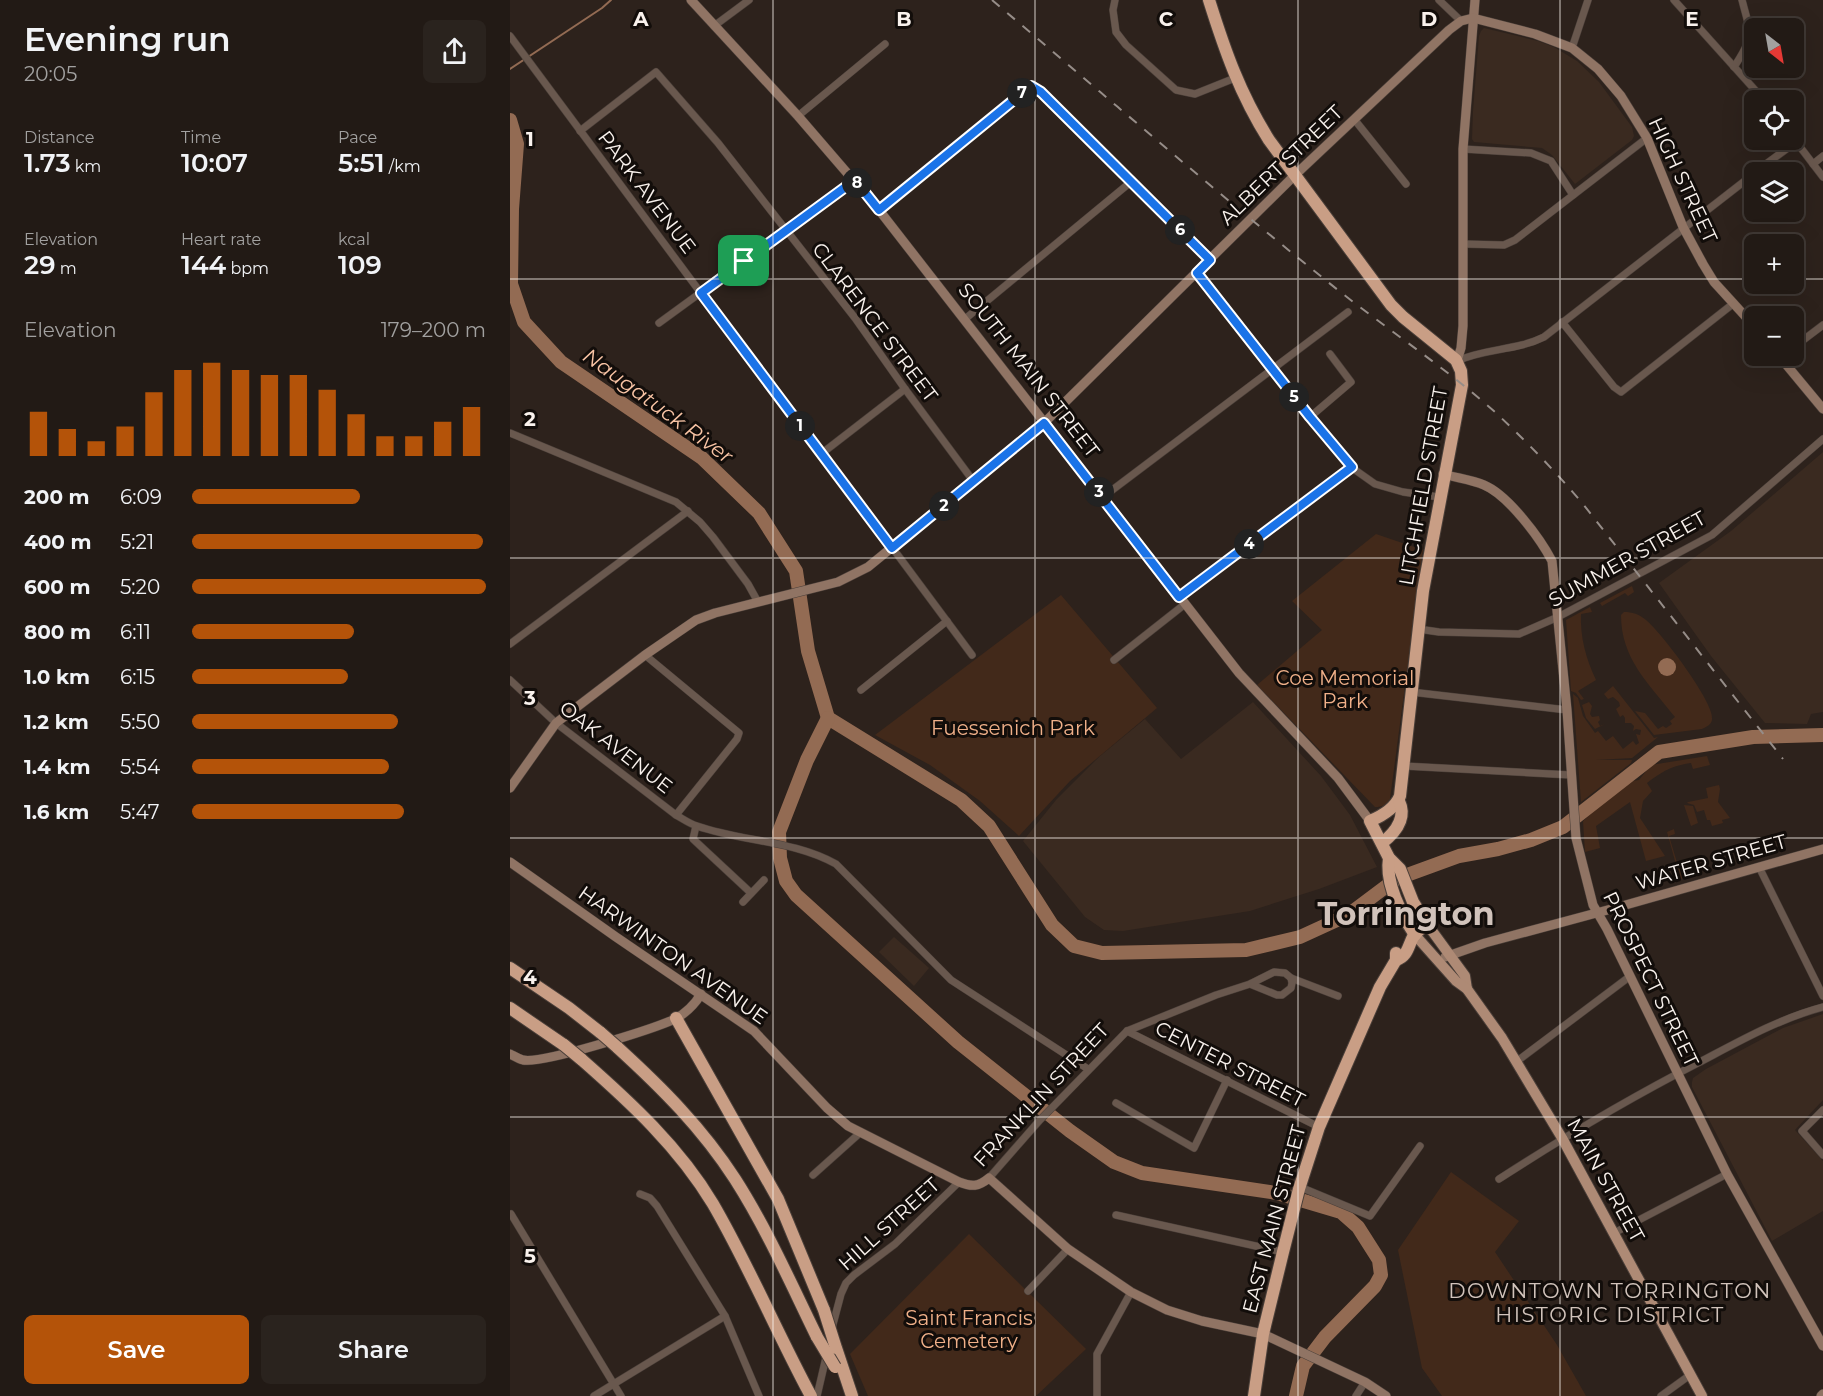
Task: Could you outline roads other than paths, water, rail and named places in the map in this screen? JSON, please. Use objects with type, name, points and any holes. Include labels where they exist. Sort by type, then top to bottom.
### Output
[{"type":"highway","points":[[1209,0],[1235,78],[1252,113],[1391,305],[1402,317],[1457,361]]},
{"type":"highway","name":"LITCHFIELD STREET","points":[[1382,843],[1394,832],[1403,811],[1399,801],[1423,591],[1443,474],[1462,385],[1461,371],[1457,361]]},
{"type":"highway","points":[[1370,821],[1383,815],[1399,801]]},
{"type":"highway","name":"SOUTH MAIN STREET","points":[[1370,821],[1389,858],[1401,870],[1406,884]]},
{"type":"highway","name":"SOUTH MAIN STREET","points":[[1389,858],[1389,876],[1395,893]]},
{"type":"highway","name":"MAIN STREET","points":[[1406,884],[1414,904],[1427,924]]},
{"type":"highway","name":"MAIN STREET","points":[[1395,893],[1412,934]]},
{"type":"highway","name":"EAST MAIN STREET","points":[[1254,1396],[1263,1334],[1293,1213],[1319,1127],[1380,987],[1396,960],[1396,954],[1412,934],[1427,924]]},
{"type":"highway","points":[[510,968],[601,1033],[667,1092],[705,1137],[735,1179],[762,1224],[818,1337],[851,1396]]},
{"type":"highway","points":[[510,1008],[564,1045],[637,1108],[681,1158],[712,1203],[809,1391]]},
{"type":"highway","points":[[676,1018],[778,1199],[824,1310],[851,1396]]},
{"type":"main road","name":"SOUTH MAIN STREET","points":[[691,0],[855,180],[1239,673],[1338,778],[1370,821]]},
{"type":"main road","name":"LITCHFIELD STREET","points":[[1457,361],[1462,340],[1463,149],[1475,0]]},
{"type":"main road","name":"ALBERT STREET","points":[[510,788],[556,723],[645,655],[696,621],[715,613],[838,582],[858,573],[892,548],[1044,423],[1354,119],[1461,21],[1473,18]]},
{"type":"main road","name":"HIGH STREET","points":[[1473,18],[1535,34],[1572,48],[1598,69],[1621,96],[1647,138],[1683,227],[1714,282],[1744,314]]},
{"type":"main road","points":[[1789,366],[1823,409]]},
{"type":"main road","name":"PROSPECT STREET","points":[[1443,474],[1484,484],[1501,494],[1544,545],[1552,561],[1567,710],[1576,837],[1584,877],[1597,913],[1727,1174],[1823,1346]]},
{"type":"main road","name":"WATER STREET","points":[[1438,963],[1450,955],[1485,943],[1823,849]]},
{"type":"main road","name":"HARWINTON AVENUE","points":[[510,862],[754,1031],[827,1108],[848,1126],[959,1182]]},
{"type":"main road","name":"MAIN STREET","points":[[1427,924],[1465,976],[1467,989]]},
{"type":"main road","name":"MAIN STREET","points":[[1412,934],[1457,983],[1467,989],[1492,1022],[1562,1138],[1702,1396]]},
{"type":"main road","points":[[510,1054],[522,1060],[546,1059],[646,1030],[676,1018],[694,1004],[701,994]]},
{"type":"main road","points":[[989,1178],[1068,1249],[1131,1292],[1167,1310],[1202,1321],[1263,1334],[1365,1383],[1386,1396]]},
{"type":"main road","name":"FRANKLIN STREET","points":[[959,1182],[972,1186],[980,1185],[989,1178]]},
{"type":"street","points":[[714,26],[749,0]]},
{"type":"street","points":[[1115,0],[1113,10],[1116,32],[1126,45],[1176,90],[1195,94],[1235,78]]},
{"type":"street","points":[[1439,0],[1461,21]]},
{"type":"street","points":[[1572,48],[1588,0]]},
{"type":"street","points":[[1674,0],[1755,90]]},
{"type":"street","points":[[1734,67],[1747,48],[1751,32],[1742,0]]},
{"type":"street","name":"PARK AVENUE","points":[[510,36],[972,655]]},
{"type":"street","points":[[798,116],[885,44]]},
{"type":"street","name":"CLARENCE STREET","points":[[580,131],[656,72],[718,144],[855,318],[974,482]]},
{"type":"street","points":[[879,210],[1031,86],[1041,92],[1210,260]]},
{"type":"street","points":[[1354,119],[1406,184]]},
{"type":"street","points":[[1464,244],[1504,245],[1515,240],[1647,138]]},
{"type":"street","points":[[1463,149],[1531,153],[1551,161],[1574,195]]},
{"type":"street","points":[[1768,162],[1783,150]]},
{"type":"street","points":[[1802,150],[1823,177]]},
{"type":"street","points":[[1813,164],[1823,156]]},
{"type":"street","points":[[659,324],[855,180]]},
{"type":"street","points":[[1457,361],[1475,354],[1528,345],[1544,337],[1744,181]]},
{"type":"street","points":[[965,319],[1132,182]]},
{"type":"street","points":[[1197,273],[1352,467],[1375,484],[1402,492],[1439,497]]},
{"type":"street","points":[[1562,322],[1614,387],[1621,392],[1734,303]]},
{"type":"street","points":[[1103,497],[1348,312]]},
{"type":"street","points":[[1804,339],[1823,325]]},
{"type":"street","points":[[1310,417],[1351,382],[1330,354]]},
{"type":"street","points":[[821,454],[905,389]]},
{"type":"street","points":[[510,433],[676,502],[688,511],[712,537],[748,584],[758,602]]},
{"type":"street","name":"SUMMER STREET","points":[[1418,629],[1439,632],[1519,634],[1558,617],[1712,535],[1823,439]]},
{"type":"street","points":[[1114,660],[1182,600],[1352,467]]},
{"type":"street","points":[[510,644],[688,511]]},
{"type":"street","points":[[861,690],[946,621]]},
{"type":"street","points":[[645,655],[739,733],[737,739],[676,815]]},
{"type":"street","name":"OAK AVENUE","points":[[510,680],[556,723],[676,815],[696,826],[797,848],[836,864],[951,980],[1088,1069]]},
{"type":"street","points":[[1411,692],[1567,710]]},
{"type":"street","points":[[1404,766],[1571,775]]},
{"type":"street","points":[[696,826],[693,839],[752,893]]},
{"type":"street","points":[[1759,867],[1823,996]]},
{"type":"street","points":[[743,902],[764,880]]},
{"type":"street","name":"FRANKLIN STREET","points":[[989,1178],[1054,1105],[1127,1031],[1280,971],[1291,978]]},
{"type":"street","points":[[1516,1062],[1629,977]]},
{"type":"street","points":[[1250,984],[1282,995],[1291,988],[1291,978],[1338,996]]},
{"type":"street","points":[[1499,1179],[1562,1138],[1677,1074],[1773,1024],[1823,1007]]},
{"type":"street","name":"CENTER STREET","points":[[1127,1031],[1319,1127]]},
{"type":"street","points":[[1116,1103],[1194,1148],[1227,1080]]},
{"type":"street","points":[[1823,1110],[1802,1131],[1823,1155]]},
{"type":"street","points":[[813,1175],[861,1132]]},
{"type":"street","points":[[1300,1188],[1370,1216],[1420,1146]]},
{"type":"street","points":[[1614,1233],[1727,1174]]},
{"type":"street","name":"HILL STREET","points":[[817,1396],[836,1311],[846,1283],[895,1244],[959,1182]]},
{"type":"street","points":[[640,1194],[650,1198],[657,1206],[724,1316],[759,1396]]},
{"type":"street","points":[[511,1214],[621,1396]]},
{"type":"street","points":[[1116,1215],[1283,1252]]},
{"type":"street","points":[[1028,1291],[1068,1249]]},
{"type":"street","points":[[1097,1396],[1096,1354],[1131,1292]]},
{"type":"street","points":[[594,1396],[724,1316]]},
{"type":"street","points":[[1661,1396],[1690,1374]]},
{"type":"street","points":[[1356,1396],[1365,1383]]},
{"type":"waterway","points":[[510,69],[611,0]]},
{"type":"waterway","name":"Naugatuck River","points":[[510,120],[517,144],[512,209],[511,284],[524,322],[561,362],[702,458],[759,513],[796,571],[808,651],[828,718]]},
{"type":"waterway","points":[[828,718],[961,800],[989,826],[1052,925],[1074,946],[1102,953],[1246,950],[1300,937],[1348,915],[1396,879],[1459,856],[1531,840],[1563,827],[1659,752],[1753,737],[1823,735]]},
{"type":"waterway","points":[[828,718],[807,760],[779,832],[780,858],[786,881],[796,895],[958,1042],[1070,1131],[1114,1162],[1142,1173],[1277,1193],[1341,1212],[1358,1227],[1379,1260],[1381,1275],[1375,1286],[1325,1337],[1303,1366],[1296,1396]]},
{"type":"railway","points":[[992,0],[1281,244],[1344,295],[1453,377],[1507,423],[1583,504],[1783,759]]},
{"type":"district","name":"Torrington","points":[[1406,914]]},
{"type":"district","name":"DOWNTOWN TORRINGTON HISTORIC DISTRICT","points":[[1610,1303]]},
{"type":"park label","name":"Coe Memorial Park","points":[[1345,690]]},
{"type":"park label","name":"Fuessenich Park","points":[[1013,728]]},
{"type":"park label","name":"Saint Francis Cemetery","points":[[969,1330]]}]
